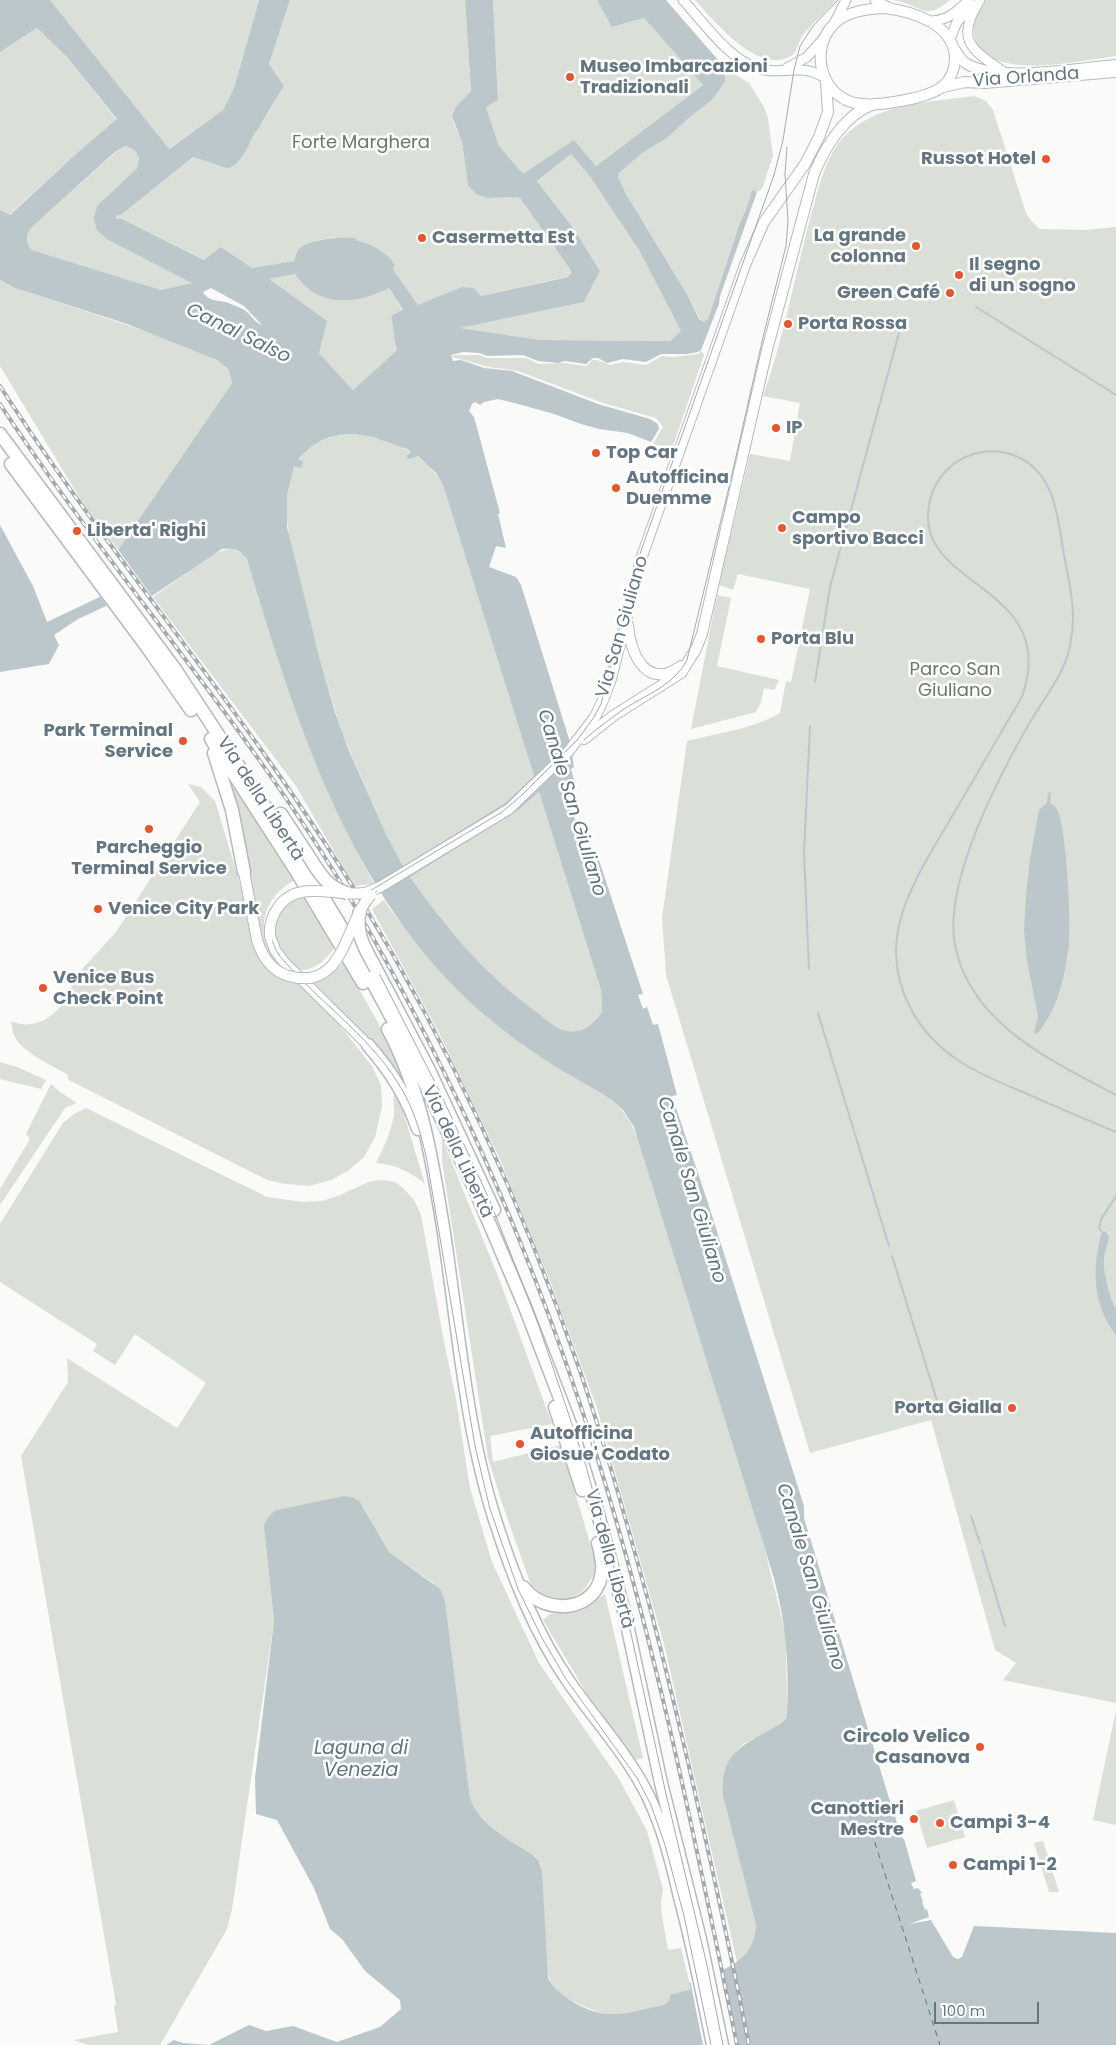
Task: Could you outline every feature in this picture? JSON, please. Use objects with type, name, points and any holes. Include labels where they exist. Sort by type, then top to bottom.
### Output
[{"type":"highway","name":"Via della Libertà","points":[[0,434],[86,558]]},
{"type":"highway","name":"Via della Libertà","points":[[0,448],[141,631],[328,921],[368,991],[404,1063],[416,1095],[430,1146],[478,1456],[485,1486],[505,1549],[520,1592],[556,1660],[568,1680],[628,1762],[649,1798],[665,1839],[701,1966]]},
{"type":"highway","name":"Via della Libertà","points":[[141,631],[175,669],[334,914],[409,1050],[456,1147],[511,1273],[570,1424],[598,1514],[625,1615],[701,1966]]},
{"type":"highway","points":[[141,631],[208,709],[326,882],[339,891],[347,893]]},
{"type":"highway","points":[[207,734],[226,785],[244,872]]},
{"type":"highway","points":[[360,911],[358,933],[429,1070],[495,1213],[550,1361],[570,1424]]},
{"type":"highway","points":[[368,1045],[397,1082],[410,1108],[420,1136],[428,1170],[439,1242],[454,1310]]},
{"type":"highway","points":[[456,1147],[538,1355],[589,1509],[601,1554],[601,1576],[590,1594],[579,1602],[568,1606],[546,1604],[533,1598],[524,1589],[505,1549]]},
{"type":"highway","points":[[701,1966],[713,2045]]},
{"type":"highway","points":[[701,1966],[722,2045]]},
{"type":"main road","points":[[874,8],[892,9],[910,12],[945,32],[952,44],[954,66],[952,72],[944,85],[938,90],[915,97],[874,104],[850,102],[838,94],[825,79],[820,58],[824,39],[834,24],[855,12],[874,8]]},
{"type":"main road","name":"Via Orlanda","points":[[952,44],[963,61],[974,68],[991,72],[1030,73],[1116,65]]},
{"type":"main road","name":"Via Orlanda","points":[[938,90],[954,83],[984,83],[1116,72]]},
{"type":"main road","name":"Via San Giuliano","points":[[571,749],[590,725],[604,698],[639,568],[653,525],[745,265],[764,222],[805,164],[825,122],[828,105],[825,79]]},
{"type":"main road","name":"Via San Giuliano","points":[[571,749],[613,716],[677,676],[685,668],[702,634],[767,350],[814,174],[822,156],[843,126],[858,112],[874,104]]},
{"type":"main road","points":[[628,611],[632,648],[638,661],[648,671],[661,674],[670,673],[681,666],[692,655]]},
{"type":"main road","points":[[368,1045],[284,962],[275,950],[270,936],[270,924],[274,913],[282,901],[291,895],[307,891],[362,893],[380,887],[508,809],[571,749]]},
{"type":"main road","points":[[244,872],[257,940],[264,956],[275,969],[291,977],[313,976],[325,971],[337,960],[360,911],[366,901],[380,887]]},
{"type":"street","points":[[683,0],[736,57],[753,67],[775,70],[807,70],[825,79]]},
{"type":"street","points":[[834,24],[846,0]]},
{"type":"street","points":[[875,0],[892,9]]},
{"type":"street","points":[[929,22],[942,21],[948,18],[969,0]]},
{"type":"street","points":[[952,44],[956,22],[979,0]]},
{"type":"street","points":[[979,0],[969,23],[970,42],[973,49],[982,58],[1004,72]]},
{"type":"street","points":[[775,70],[791,66],[807,57],[824,39]]},
{"type":"green space","points":[[50,0],[259,0],[234,88],[223,110],[168,149]]},
{"type":"green space","name":"Forte Marghera","points":[[290,0],[465,0],[471,91],[453,121],[462,142],[468,185],[476,194],[487,198],[520,198],[570,269],[570,276],[481,296],[418,305],[395,273],[386,255],[362,242],[336,238],[323,239],[301,251],[294,261],[252,268],[221,247],[205,260],[122,219],[116,219],[115,216],[121,215],[193,157],[226,168],[236,165],[240,160],[255,134],[254,132],[261,121],[263,121],[284,86],[269,64]]},
{"type":"green space","points":[[493,0],[597,0],[613,27],[644,18],[703,85],[596,166],[574,140],[523,175],[499,146],[486,107],[498,100]]},
{"type":"green space","points":[[695,0],[836,0],[802,36],[793,55],[778,60],[765,58],[751,52],[738,43]]},
{"type":"green space","points":[[893,0],[950,0],[942,7],[929,11]]},
{"type":"green space","points":[[987,0],[1116,0],[1116,56],[1060,64],[1038,65],[1016,65],[997,60],[983,52],[974,33],[976,18]]},
{"type":"green space","points":[[37,28],[67,57],[117,120],[78,152],[9,215],[0,210],[0,52]]},
{"type":"green space","points":[[725,68],[749,83],[764,107],[768,118],[773,156],[762,189],[757,192],[752,190],[708,319],[703,322],[626,194],[618,173],[642,153],[667,138],[713,99],[726,75]]},
{"type":"green space","name":"Parco San Giuliano","points":[[974,96],[986,101],[993,110],[1026,213],[1039,229],[1085,230],[1116,227],[1116,1703],[1003,1680],[1016,1663],[995,1650],[931,1420],[810,1453],[666,975],[662,918],[687,741],[747,727],[780,713],[786,681],[791,682],[810,589],[738,574],[733,590],[719,585],[750,454],[790,461],[800,403],[763,396],[777,352],[823,173],[831,155],[842,138],[865,120],[907,105]]},
{"type":"green space","points":[[126,146],[136,150],[139,158],[137,168],[97,206],[108,240],[193,283],[161,290],[32,250],[28,244],[27,237],[31,228],[116,152]]},
{"type":"green space","points":[[571,154],[591,178],[640,252],[681,331],[670,341],[540,340],[458,328],[584,302],[600,271],[574,229],[537,181]]},
{"type":"green space","points":[[295,274],[304,285],[314,292],[338,299],[364,297],[389,288],[403,311],[391,316],[397,350],[353,390],[319,353],[268,279]]},
{"type":"green space","points":[[0,280],[15,288],[148,332],[217,360],[229,370],[232,383],[118,550],[82,502],[0,366]]},
{"type":"green space","points":[[701,350],[704,355],[672,449],[653,444],[663,427],[656,418],[603,403],[518,371],[489,367],[452,357],[454,355],[480,355],[487,358],[526,358],[539,364],[564,363],[586,366],[592,360],[610,365],[624,362],[646,365],[662,356],[673,357],[699,354]]},
{"type":"green space","points":[[354,434],[381,439],[405,449],[426,464],[443,485],[534,776],[505,803],[403,866],[386,834],[342,733],[319,656],[292,552],[289,531],[288,490],[292,473],[299,458],[312,446],[330,438]]},
{"type":"green space","points":[[231,548],[242,553],[247,559],[285,679],[363,863],[374,884],[354,886],[296,786],[153,597],[213,554]]},
{"type":"green space","points":[[717,595],[731,598],[717,666],[779,680],[774,690],[764,688],[761,702],[756,712],[691,729]]},
{"type":"green space","points":[[232,782],[295,880],[283,887],[275,896],[268,907],[265,918],[264,930],[267,942],[272,953],[281,964],[271,960],[261,944]]},
{"type":"green space","points":[[188,784],[201,787],[215,801],[241,887],[253,944],[261,961],[273,973],[286,981],[298,983],[332,1016],[372,1066],[381,1085],[382,1107],[375,1137],[364,1157],[348,1171],[331,1180],[309,1186],[267,1180],[69,1080],[67,1074],[29,1052],[16,1040],[13,1033],[11,1021],[34,1024],[52,1014],[67,997],[75,977],[116,932],[200,802]]},
{"type":"green space","points":[[539,792],[601,990],[602,1012],[586,1028],[575,1031],[560,1029],[501,983],[468,951],[410,877],[517,811]]},
{"type":"green space","points":[[296,897],[304,898],[334,948],[318,965],[301,970],[291,965],[279,949],[275,932],[275,924],[282,909]]},
{"type":"green space","points":[[384,900],[395,916],[524,1046],[613,1101],[628,1118],[638,1139],[764,1546],[786,1636],[787,1717],[778,1726],[743,1744],[736,1751],[723,1796],[756,1925],[751,1945],[737,1962],[665,1648],[597,1408],[550,1281],[498,1155],[438,1031],[372,909]]},
{"type":"green space","points":[[344,962],[399,1060],[411,1097],[310,981],[326,976]]},
{"type":"green space","points":[[0,1062],[17,1067],[46,1080],[41,1089],[0,1079]]},
{"type":"green space","points":[[51,1084],[77,1103],[65,1108],[0,1205],[0,1189],[30,1139],[26,1134]]},
{"type":"green space","points":[[396,1088],[425,1184],[402,1169],[376,1163],[393,1121]]},
{"type":"green space","points":[[86,1108],[267,1197],[303,1202],[322,1201],[371,1181],[385,1180],[397,1183],[414,1200],[421,1215],[456,1399],[470,1488],[492,1562],[539,1663],[619,1779],[647,1831],[663,1889],[661,1902],[662,1916],[668,1950],[681,1948],[691,1989],[670,1995],[669,2001],[664,2005],[611,2014],[596,2011],[574,2002],[562,1995],[553,1985],[547,1971],[541,1864],[535,1856],[489,1825],[481,1817],[470,1798],[445,1600],[433,1583],[389,1552],[362,1505],[264,1528],[274,1621],[232,1909],[227,1929],[160,2045],[88,2045],[74,2040],[118,2032],[114,2007],[116,2004],[21,1456],[68,1382],[67,1358],[177,1428],[206,1383],[135,1334],[115,1365],[93,1351],[97,1344],[0,1282],[0,1224],[63,1123],[74,1114]]},
{"type":"green space","points":[[442,1138],[501,1284],[552,1424],[490,1436],[493,1462],[561,1445],[595,1560],[594,1575],[583,1591],[566,1601],[547,1598],[531,1585],[488,1458],[442,1161]]},
{"type":"green space","points":[[605,1594],[643,1758],[636,1760],[587,1694],[543,1620],[550,1614],[573,1612]]},
{"type":"green space","points":[[1116,1710],[1116,1825],[1093,1820]]},
{"type":"green space","name":"Campi 3-4","points":[[954,1800],[965,1837],[927,1848],[916,1811]]},
{"type":"green space","points":[[1043,1841],[1059,1892],[1049,1892],[1034,1843]]},
{"type":"water","points":[[0,0],[50,0],[169,149],[223,110],[234,88],[259,0],[290,0],[269,64],[284,86],[256,132],[254,132],[240,160],[231,167],[226,168],[193,157],[121,215],[116,216],[116,219],[122,219],[204,260],[221,247],[252,268],[294,261],[300,248],[307,244],[335,238],[356,238],[356,240],[374,246],[392,261],[395,266],[393,267],[394,271],[418,305],[462,287],[473,288],[481,296],[568,277],[571,273],[520,198],[487,198],[476,194],[468,185],[462,142],[452,116],[456,107],[471,91],[465,0],[493,0],[498,100],[486,107],[499,146],[523,174],[574,140],[596,166],[703,85],[644,18],[612,27],[597,0],[666,0],[725,68],[725,81],[713,99],[667,138],[642,153],[619,173],[618,177],[626,194],[688,296],[699,319],[703,322],[708,319],[752,190],[757,192],[720,296],[719,304],[701,350],[687,354],[661,354],[646,362],[623,359],[607,363],[598,358],[593,358],[586,364],[564,361],[559,363],[538,361],[523,355],[487,356],[480,353],[463,352],[451,355],[453,361],[461,360],[484,368],[512,371],[598,404],[650,419],[658,424],[659,429],[651,442],[628,433],[599,429],[554,414],[498,399],[484,402],[480,405],[475,402],[472,404],[469,411],[474,417],[500,513],[498,514],[506,548],[496,546],[489,567],[516,577],[521,585],[570,742],[574,767],[571,769],[574,780],[565,784],[585,856],[597,854],[643,994],[638,995],[643,1009],[647,1007],[653,1025],[658,1024],[677,1095],[672,1096],[804,1506],[804,1518],[916,1881],[911,1883],[914,1889],[918,1888],[922,1893],[920,1894],[922,1902],[925,1910],[927,1909],[929,1917],[909,1924],[931,1920],[953,1957],[958,1959],[962,1957],[974,1926],[1116,1933],[1116,2045],[209,2045],[249,2025],[266,2031],[293,2026],[337,2042],[380,2027],[401,2009],[400,2000],[365,1971],[342,1939],[330,1929],[314,1888],[277,1820],[256,1814],[255,1778],[274,1621],[264,1528],[270,1515],[274,1512],[344,1496],[354,1498],[360,1502],[389,1552],[440,1589],[445,1600],[470,1798],[475,1808],[488,1824],[539,1861],[542,1871],[548,1978],[552,1985],[574,2003],[593,2011],[617,2014],[664,2005],[669,2001],[670,1995],[691,1989],[689,1983],[723,1970],[742,1957],[749,1949],[754,1938],[756,1925],[723,1796],[723,1783],[728,1763],[733,1755],[747,1743],[783,1722],[787,1717],[788,1679],[786,1645],[773,1575],[634,1127],[623,1110],[613,1101],[537,1055],[479,1010],[434,964],[395,914],[361,859],[332,801],[307,742],[265,620],[247,559],[236,550],[230,548],[222,549],[134,608],[106,606],[78,619],[54,635],[59,645],[49,664],[0,672],[0,525],[33,586],[47,622],[104,595],[118,550],[232,383],[229,370],[217,360],[127,324],[15,288],[0,280],[0,210],[10,215],[117,119],[67,57],[37,28],[0,52]],"holes":[[[126,146],[135,150],[139,158],[137,168],[97,206],[94,218],[97,230],[108,240],[192,283],[161,290],[32,250],[27,242],[31,228],[115,152]],[[571,154],[591,178],[640,252],[681,331],[670,341],[540,340],[460,328],[584,302],[600,271],[574,229],[537,181]],[[295,274],[314,293],[338,300],[363,298],[389,288],[403,310],[391,316],[397,350],[353,390],[319,353],[327,321],[269,279]],[[211,288],[244,306],[262,325],[240,308],[208,298],[203,292]],[[354,434],[373,437],[407,449],[411,452],[407,456],[408,459],[418,456],[436,473],[443,485],[534,776],[505,803],[403,866],[386,834],[347,746],[335,712],[287,527],[287,495],[294,466],[301,468],[303,462],[298,459],[311,447],[330,437]],[[539,792],[601,990],[602,1012],[590,1025],[581,1030],[569,1031],[554,1025],[501,983],[468,951],[410,877],[517,811]]]},
{"type":"water","points":[[1051,792],[1050,803],[1056,807],[1063,833],[1069,896],[1069,945],[1058,996],[1049,1017],[1037,1034],[1034,1033],[1038,1016],[1027,961],[1024,931],[1026,896],[1030,859],[1039,810],[1047,803],[1048,793]]},
{"type":"water","points":[[1105,1231],[1109,1237],[1104,1257],[1104,1270],[1110,1296],[1116,1310],[1116,1335],[1102,1311],[1096,1285],[1099,1245],[1102,1232]]},
{"type":"water","points":[[174,2040],[183,2043],[209,2045],[166,2045]]},
{"type":"pier","points":[[117,548],[154,599],[134,611],[109,609],[99,595],[102,594],[106,564]]},
{"type":"pier","points":[[721,1968],[737,2045],[703,2045],[690,1980]]},
{"type":"waterway","points":[[976,307],[1116,395]]},
{"type":"waterway","points":[[815,682],[830,587],[899,333]]},
{"type":"waterway","points":[[1116,1095],[1041,1053],[1017,1037],[996,1018],[977,997],[964,973],[955,945],[954,920],[957,892],[976,830],[1017,745],[1061,671],[1068,654],[1073,628],[1069,581],[1057,514],[1048,487],[1032,466],[1020,458],[1002,452],[982,452],[971,455],[951,466],[938,482],[933,492],[928,514],[932,539],[946,559],[988,592],[1008,611],[1023,633],[1029,661],[1022,697],[913,885],[904,908],[898,932],[896,956],[900,981],[910,1007],[920,1024],[940,1046],[956,1059],[993,1079],[1116,1132]]},
{"type":"waterway","points":[[809,969],[804,853],[810,726]]},
{"type":"waterway","points":[[818,1013],[889,1246]]},
{"type":"waterway","points":[[1102,1232],[1099,1228],[1101,1219],[1116,1196]]},
{"type":"waterway","points":[[892,1256],[938,1404]]},
{"type":"waterway","points":[[971,1516],[980,1543]]},
{"type":"waterway","points":[[982,1550],[1005,1626]]},
{"type":"ferry route","points":[[877,1798],[875,1843],[940,2045]]},
{"type":"tram line","points":[[711,2045],[684,1916],[665,1845],[651,1805],[637,1778],[566,1679],[542,1638],[518,1589],[490,1509],[475,1446],[427,1161],[412,1110],[398,1083],[372,1048],[279,955],[274,946],[271,927],[273,917],[281,904],[291,896],[315,892],[342,894],[368,892],[502,812],[522,795],[578,739],[594,717],[601,704],[636,565],[774,175],[783,140],[794,70],[800,46],[813,26],[838,0]]},
{"type":"tram line","points":[[584,740],[624,709],[667,683],[687,660],[786,246],[788,221],[785,174],[787,147]]},
{"type":"tram line","points":[[377,891],[364,905],[360,915],[359,934],[439,1090],[490,1201],[539,1326],[586,1466],[626,1611],[666,1794],[707,1965],[723,2045]]},
{"type":"railway","points":[[0,386],[89,516],[230,706],[320,835],[395,958],[426,1015],[510,1190],[535,1250],[580,1371],[651,1611],[691,1773],[749,2045]]},
{"type":"railway","points":[[0,404],[88,530],[271,776],[314,840],[354,905],[421,1027],[482,1153],[510,1217],[560,1347],[583,1413],[630,1569],[687,1806],[737,2045]]},
{"type":"place","name":"Museo Imbarcazioni Tradizionali","points":[[570,77]]},
{"type":"place","name":"Russot Hotel","points":[[1046,159]]},
{"type":"place","name":"Casermetta Est","points":[[422,238]]},
{"type":"place","name":"La grande colonna","points":[[916,246]]},
{"type":"place","name":"Il segno di un sogno","points":[[959,275]]},
{"type":"place","name":"Green Café","points":[[950,293]]},
{"type":"place","name":"Porta Rossa","points":[[788,324]]},
{"type":"place","name":"IP","points":[[776,428]]},
{"type":"place","name":"Top Car","points":[[596,453]]},
{"type":"place","name":"Autofficina Duemme","points":[[616,488]]},
{"type":"place","name":"Campo sportivo Bacci","points":[[782,528]]},
{"type":"place","name":"Liberta' Righi","points":[[77,531]]},
{"type":"place","name":"Porta Blu","points":[[761,639]]},
{"type":"place","name":"Park Terminal Service","points":[[183,741]]},
{"type":"place","name":"Parcheggio Terminal Service","points":[[149,829]]},
{"type":"place","name":"Venice City Park","points":[[98,909]]},
{"type":"place","name":"Venice Bus Check Point","points":[[43,988]]},
{"type":"place","name":"Porta Gialla","points":[[1012,1408]]},
{"type":"place","name":"Autofficina Giosue' Codato","points":[[520,1444]]},
{"type":"place","name":"Circolo Velico Casanova","points":[[980,1747]]},
{"type":"place","name":"Canottieri Mestre","points":[[914,1819]]},
{"type":"place","name":"Campi 3-4","points":[[940,1823]]},
{"type":"place","name":"Campi 1-2","points":[[953,1865]]},
{"type":"water label","name":"Canal Salso","points":[[238,334]]},
{"type":"water label","name":"Canale San Giuliano","points":[[571,803]]},
{"type":"water label","name":"Canale San Giuliano","points":[[691,1190]]},
{"type":"water label","name":"Canale San Giuliano","points":[[810,1577]]},
{"type":"water label","name":"Laguna di Venezia","points":[[361,1760]]}]
